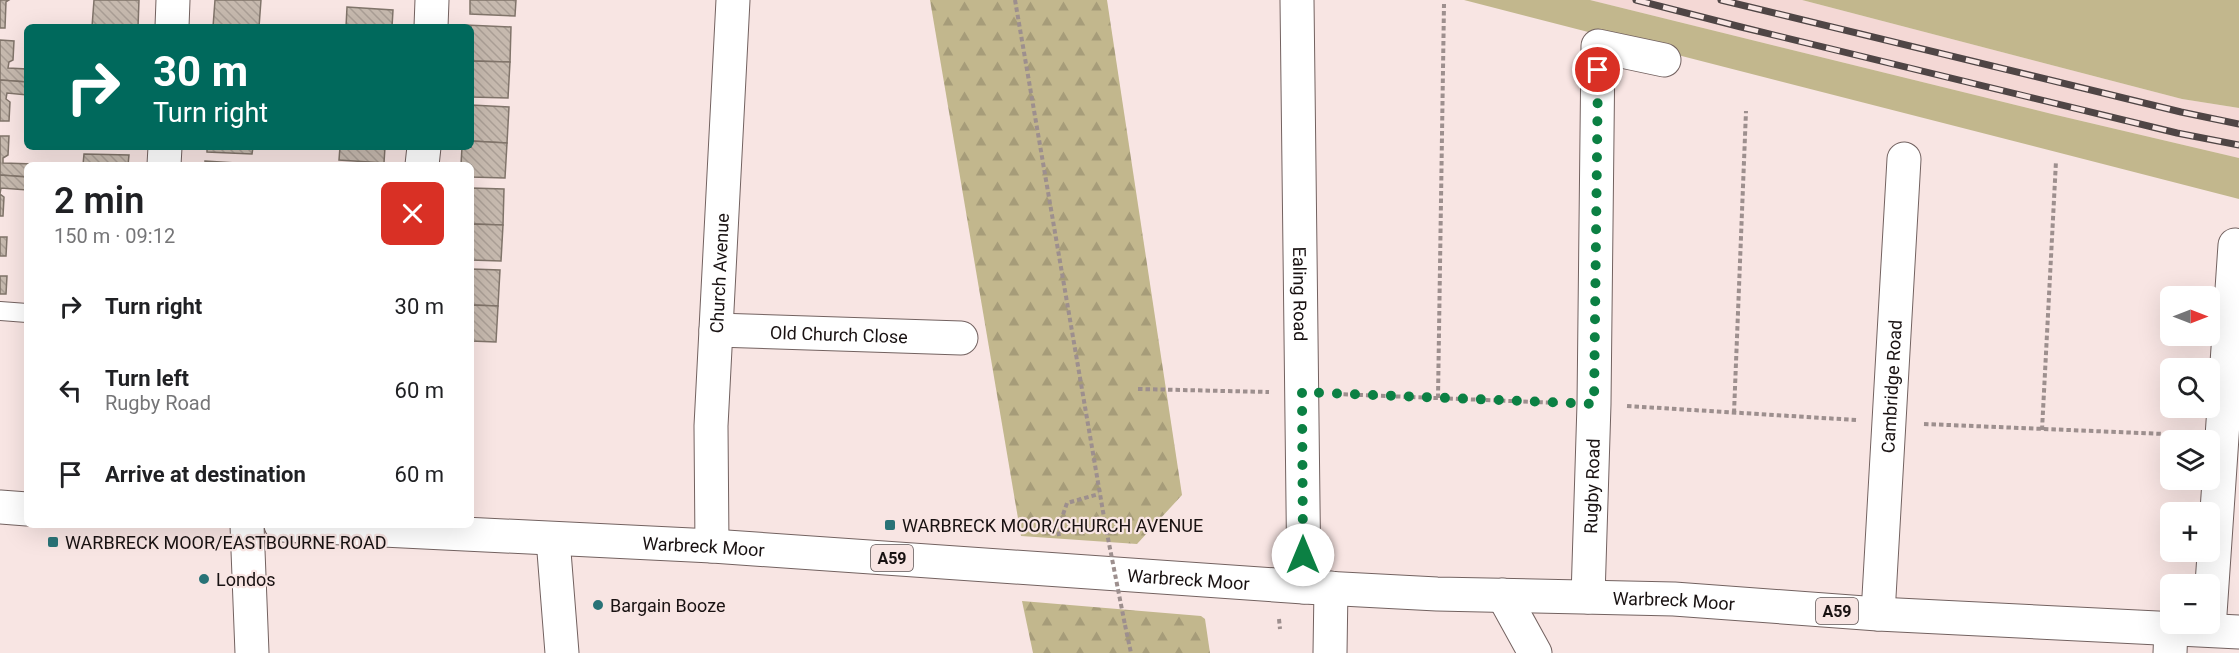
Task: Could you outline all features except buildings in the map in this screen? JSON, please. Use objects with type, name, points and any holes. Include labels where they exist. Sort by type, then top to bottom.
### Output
[{"type":"main road","points":[[172,24],[173,0]]},
{"type":"main road","points":[[431,24],[432,0]]},
{"type":"main road","name":"Church Avenue","points":[[712,546],[711,426],[733,0]]},
{"type":"main road","name":"Ealing Road","points":[[1297,0],[1302,392],[1317,588],[1330,653]]},
{"type":"main road","name":"Rugby Road","points":[[1588,597],[1594,404],[1598,46],[1664,60]]},
{"type":"main road","name":"Cambridge Road","points":[[1878,614],[1904,159]]},
{"type":"main road","points":[[2218,574],[2222,436],[2235,245]]},
{"type":"main road","name":"Old Church Close","points":[[716,330],[961,338]]},
{"type":"main road","points":[[0,507],[24,509]]},
{"type":"main road","points":[[247,528],[252,653]]},
{"type":"main road","name":"Warbreck Moor","points":[[402,528],[712,546],[1317,588],[1674,599],[1878,614],[2170,641],[2190,634]]},
{"type":"main road","points":[[553,538],[562,653]]},
{"type":"main road","points":[[1503,595],[1535,653]]},
{"type":"lane","points":[[0,311],[24,313]]},
{"type":"path","points":[[1014,0],[1099,494],[1131,653]]},
{"type":"path","points":[[1438,398],[1444,4]]},
{"type":"path","points":[[1734,413],[1746,111]]},
{"type":"path","points":[[2042,430],[2056,161]]},
{"type":"path","points":[[1138,388],[1594,404],[2042,430],[2222,436]]},
{"type":"path","points":[[1064,570],[1058,529],[1067,502],[1099,494]]},
{"type":"shaded area","points":[[1590,0],[1802,0],[2182,99],[2239,108],[2239,158],[2052,114]]},
{"type":"green space","points":[[930,0],[1107,0],[1182,495],[1137,544],[1021,536]]},
{"type":"green space","points":[[1464,0],[1590,0],[2239,158],[2239,199]]},
{"type":"green space","points":[[1802,0],[2239,0],[2239,108],[2182,99]]},
{"type":"green space","points":[[1022,601],[1201,616],[1205,619],[1210,653],[1033,653]]},
{"type":"railway","points":[[1636,0],[2177,133],[2239,145]]},
{"type":"railway","points":[[1721,0],[2181,112],[2239,124]]},
{"type":"place","name":"WARBRECK MOOR/CHURCH AVENUE","points":[[890,525]]},
{"type":"place","name":"WARBRECK MOOR/EASTBOURNE ROAD","points":[[53,542]]},
{"type":"place","name":"Londos","points":[[204,579]]},
{"type":"place","name":"Bargain Booze","points":[[598,605]]},
{"type":"route","points":[[1303,555],[1302,392],[1594,404],[1598,70]]}]
